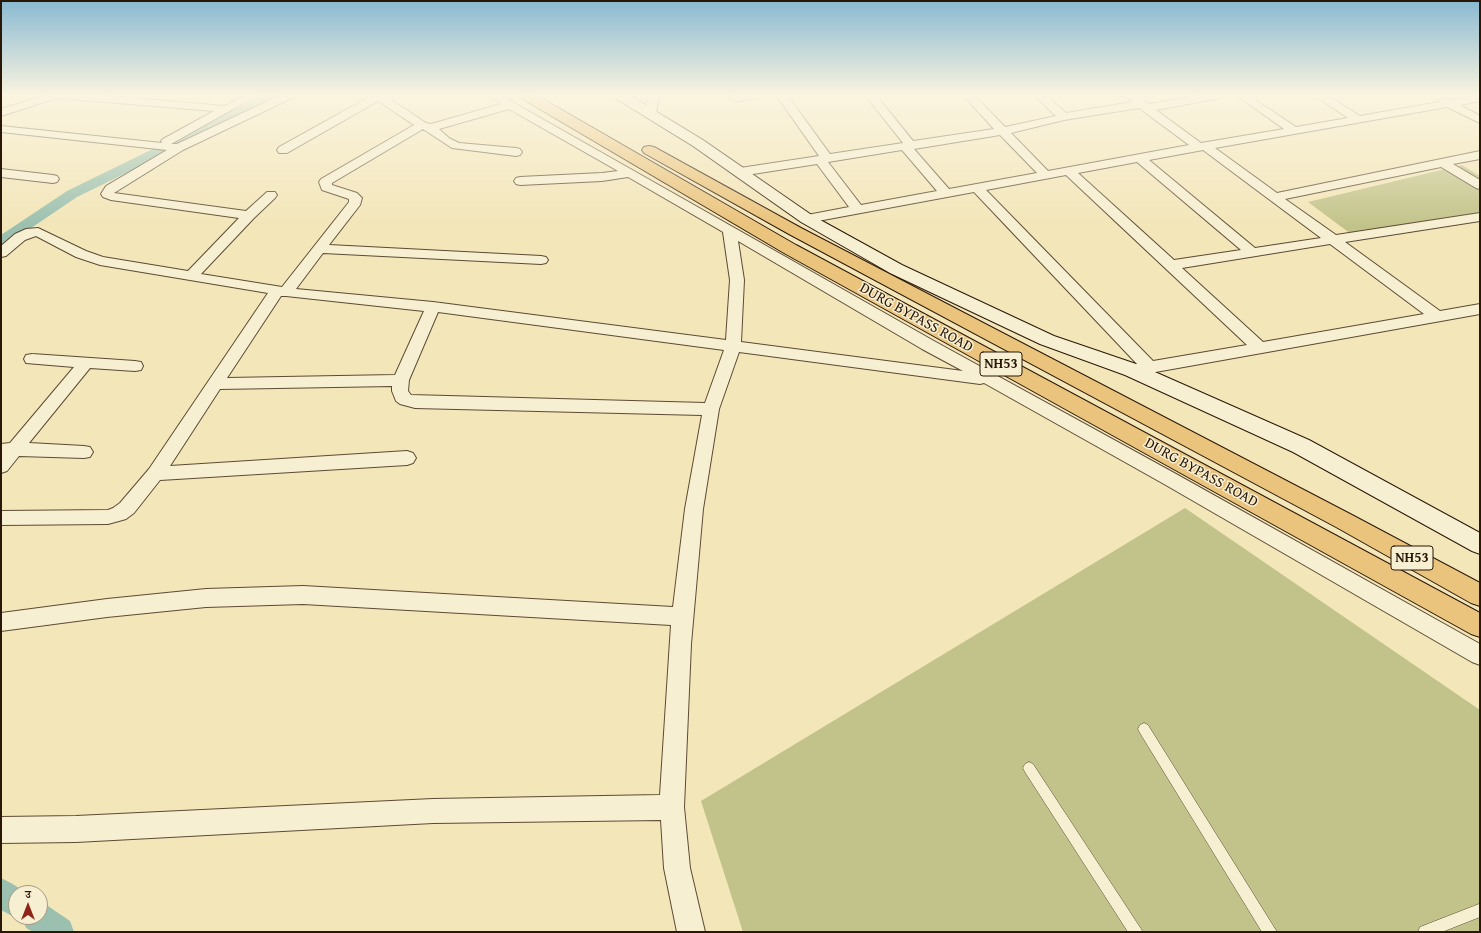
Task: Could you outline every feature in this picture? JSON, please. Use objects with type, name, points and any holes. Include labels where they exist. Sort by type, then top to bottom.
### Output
[{"type":"highway","name":"DURG BYPASS ROAD","points":[[588,139],[1480,626]]},
{"type":"highway","name":"DURG BYPASS ROAD","points":[[630,139],[795,231],[1480,594]]},
{"type":"street","points":[[86,139],[179,148]]},
{"type":"street","points":[[160,146],[173,139]]},
{"type":"street","points":[[199,139],[179,148],[110,189],[108,194],[111,196],[249,215]]},
{"type":"street","points":[[283,150],[303,139]]},
{"type":"street","points":[[1,518],[108,517],[119,514],[127,508],[155,474],[215,384],[282,292],[355,202],[356,198],[347,193],[326,187],[325,182],[405,139]]},
{"type":"street","points":[[443,139],[456,146],[516,152]]},
{"type":"street","points":[[577,139],[630,173],[914,338],[1170,479],[1480,655]]},
{"type":"street","points":[[691,139],[807,219],[896,269],[1047,340],[1141,369],[1301,446],[1480,544]]},
{"type":"street","points":[[810,139],[858,210]]},
{"type":"street","points":[[902,139],[946,194]]},
{"type":"street","points":[[740,172],[955,139]]},
{"type":"street","points":[[1010,139],[1046,176]]},
{"type":"street","points":[[1190,139],[1274,197],[1438,317]]},
{"type":"street","points":[[807,219],[1247,139]]},
{"type":"street","points":[[1274,197],[1480,155]]},
{"type":"street","points":[[1139,158],[1253,253]]},
{"type":"street","points":[[1443,163],[1480,185]]},
{"type":"street","points":[[1069,172],[1260,348]]},
{"type":"street","points":[[1,173],[52,179]]},
{"type":"street","points":[[520,181],[602,177],[630,173]]},
{"type":"street","points":[[977,188],[1141,369]]},
{"type":"street","points":[[190,277],[249,215],[271,195]]},
{"type":"street","points":[[1170,265],[1333,241],[1480,217]]},
{"type":"street","points":[[691,932],[677,868],[672,806],[680,644],[694,509],[711,409],[733,347],[737,280],[729,230]]},
{"type":"street","points":[[1,253],[20,236],[31,232],[38,232],[90,258],[100,261],[282,292],[432,307],[991,380]]},
{"type":"street","points":[[318,249],[541,260]]},
{"type":"street","points":[[432,307],[401,380],[400,390],[402,397],[415,402],[711,409]]},
{"type":"street","points":[[1141,369],[1480,310]]},
{"type":"street","points":[[32,359],[134,366]]},
{"type":"street","points":[[1,466],[8,449],[86,363]]},
{"type":"street","points":[[215,384],[401,380]]},
{"type":"street","points":[[8,449],[84,452]]},
{"type":"street","points":[[155,474],[407,458]]},
{"type":"street","points":[[1,622],[107,608],[206,598],[303,595],[683,617]]},
{"type":"street","points":[[1,830],[76,828],[433,811],[672,806]]},
{"type":"lane","points":[[1144,729],[1270,932]]},
{"type":"lane","points":[[1029,768],[1136,932]]},
{"type":"lane","points":[[1425,932],[1479,911]]},
{"type":"green space","points":[[1462,165],[1480,176],[1480,213],[1351,234],[1308,202]]},
{"type":"green space","points":[[1185,508],[1480,710],[1480,932],[743,932],[701,801]]},
{"type":"waterway","points":[[172,145],[185,139]]},
{"type":"waterway","points":[[1,242],[72,194],[164,149]]},
{"type":"waterway","points":[[1,893],[8,898]]},
{"type":"waterway","points":[[48,924],[59,932]]}]
